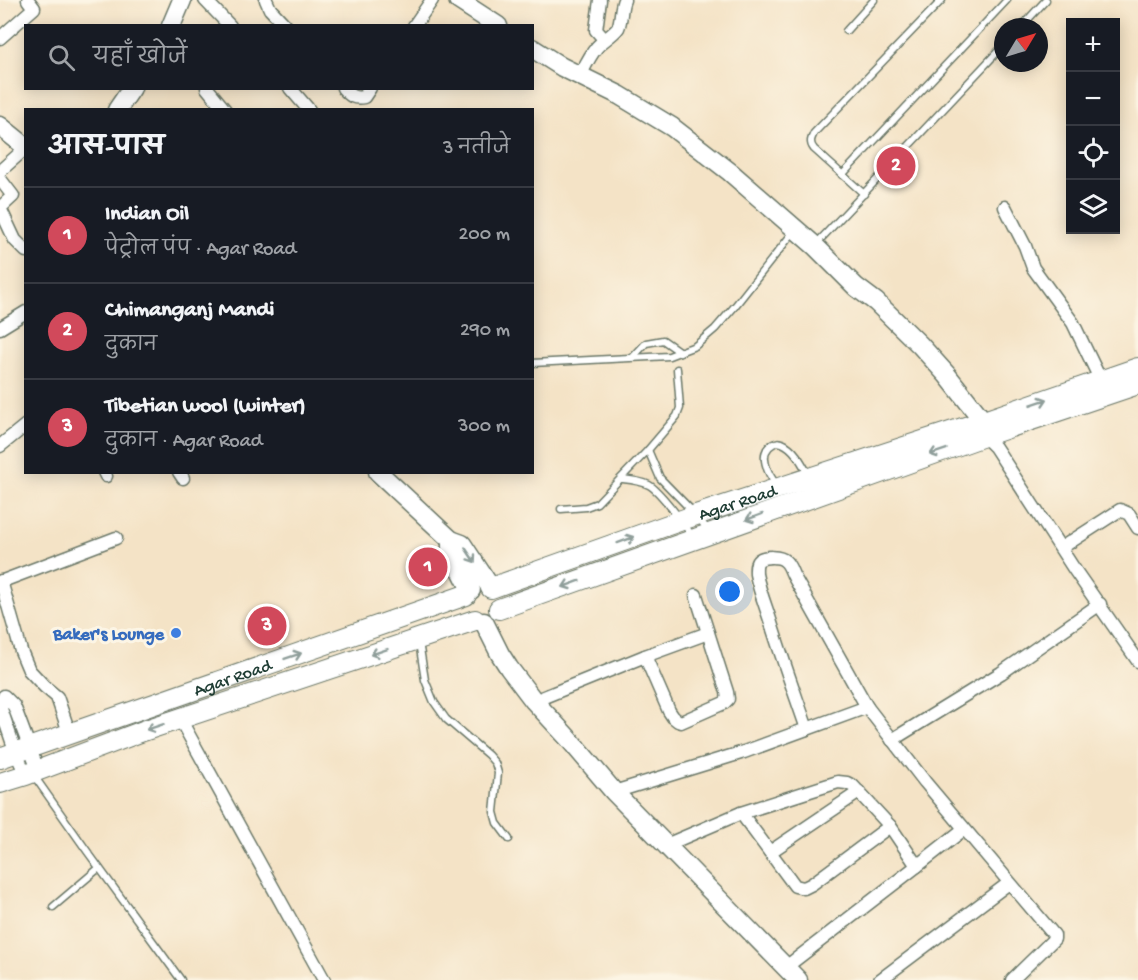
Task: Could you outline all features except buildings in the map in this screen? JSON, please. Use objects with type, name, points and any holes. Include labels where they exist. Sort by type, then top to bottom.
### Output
[{"type":"main road","points":[[986,432],[1101,381],[1138,368]]},
{"type":"main road","points":[[986,432],[1138,384]]},
{"type":"main road","name":"Agar Road","points":[[15,753],[469,593],[480,586],[491,588],[810,477],[871,467],[986,432]]},
{"type":"main road","points":[[499,609],[702,536],[871,467]]},
{"type":"main road","points":[[0,783],[34,775],[143,731],[419,638],[492,619],[500,603],[499,597],[491,588]]},
{"type":"main road","points":[[469,593],[464,607],[466,612],[479,621]]},
{"type":"street","points":[[172,24],[182,0]]},
{"type":"street","points":[[205,0],[228,24]]},
{"type":"street","points":[[266,0],[270,9],[284,24]]},
{"type":"street","points":[[415,24],[432,0]]},
{"type":"street","points":[[458,0],[495,24]]},
{"type":"street","points":[[600,0],[596,30],[604,39]]},
{"type":"street","points":[[580,76],[595,49],[615,32],[619,25],[624,0]]},
{"type":"street","points":[[0,38],[35,3]]},
{"type":"street","points":[[534,49],[562,67],[619,95],[672,127],[730,172],[796,229],[920,345],[947,375],[1138,661]]},
{"type":"street","points":[[209,90],[223,108]]},
{"type":"street","points":[[292,90],[307,108]]},
{"type":"street","points":[[345,90],[349,95],[357,98],[364,97],[369,90]]},
{"type":"street","points":[[0,126],[24,145]]},
{"type":"street","points":[[0,171],[24,149]]},
{"type":"street","points":[[0,179],[13,196],[0,208],[15,240],[24,249]]},
{"type":"street","points":[[1005,207],[1025,246],[1033,268],[1072,323],[1101,381]]},
{"type":"street","points":[[2,323],[24,313]]},
{"type":"street","points":[[0,446],[24,427]]},
{"type":"street","points":[[380,474],[451,540],[462,544],[491,588]]},
{"type":"street","points":[[1061,548],[1120,510],[1129,514],[1138,528]]},
{"type":"street","points":[[70,735],[57,698],[29,670],[21,651],[1,582],[116,538]]},
{"type":"street","points":[[451,540],[451,550],[469,593]]},
{"type":"street","points":[[807,729],[762,595],[756,573],[756,563],[759,560],[780,558],[789,565],[799,587],[867,707],[964,830],[1055,936],[1012,980]]},
{"type":"street","points":[[645,656],[669,711],[678,721],[681,722],[720,706],[728,699],[696,596]]},
{"type":"street","points":[[892,740],[1001,672],[1100,604]]},
{"type":"street","points":[[479,621],[534,702],[614,792],[792,974],[917,866],[964,830]]},
{"type":"street","points":[[534,702],[645,656],[708,633]]},
{"type":"street","points":[[2,691],[1,709],[15,753],[34,775]]},
{"type":"street","points":[[614,792],[744,752],[867,707]]},
{"type":"street","points":[[180,719],[324,980]]},
{"type":"street","points":[[666,844],[741,813],[838,782],[854,786],[890,826],[917,866]]},
{"type":"street","points":[[770,852],[859,792]]},
{"type":"street","points":[[741,813],[795,886],[804,888],[890,826]]},
{"type":"street","points":[[880,980],[1009,883]]},
{"type":"lane","points":[[846,31],[874,0]]},
{"type":"lane","points":[[864,194],[811,146],[811,139],[814,133],[942,0]]},
{"type":"lane","points":[[842,175],[1007,0]]},
{"type":"lane","points":[[1029,18],[1046,0]]},
{"type":"lane","points":[[815,246],[994,56]]},
{"type":"lane","points":[[534,363],[669,356],[695,346],[715,329],[735,306],[796,229]]},
{"type":"lane","points":[[633,358],[646,343],[663,339],[680,352]]},
{"type":"lane","points":[[561,509],[586,507],[597,503],[648,450],[680,412],[677,369]]},
{"type":"lane","points":[[779,488],[766,465],[766,449],[772,444],[784,443],[791,449],[810,477]]},
{"type":"lane","points":[[648,450],[660,478],[702,536]]},
{"type":"lane","points":[[653,486],[660,478]]},
{"type":"lane","points":[[621,479],[653,486],[689,518],[702,536]]},
{"type":"lane","points":[[419,638],[425,680],[434,702],[446,719],[488,755],[495,764],[498,773],[494,812],[497,823],[509,839]]},
{"type":"lane","points":[[34,775],[181,980]]},
{"type":"lane","points":[[52,907],[99,868]]},
{"type":"place","name":"Chimanganj Mandi","points":[[896,166]]},
{"type":"place","name":"Indian Oil","points":[[428,567]]},
{"type":"place","name":"Tibetian wool (winter)","points":[[267,626]]},
{"type":"place","name":"Baker's Lounge","points":[[176,633]]}]
